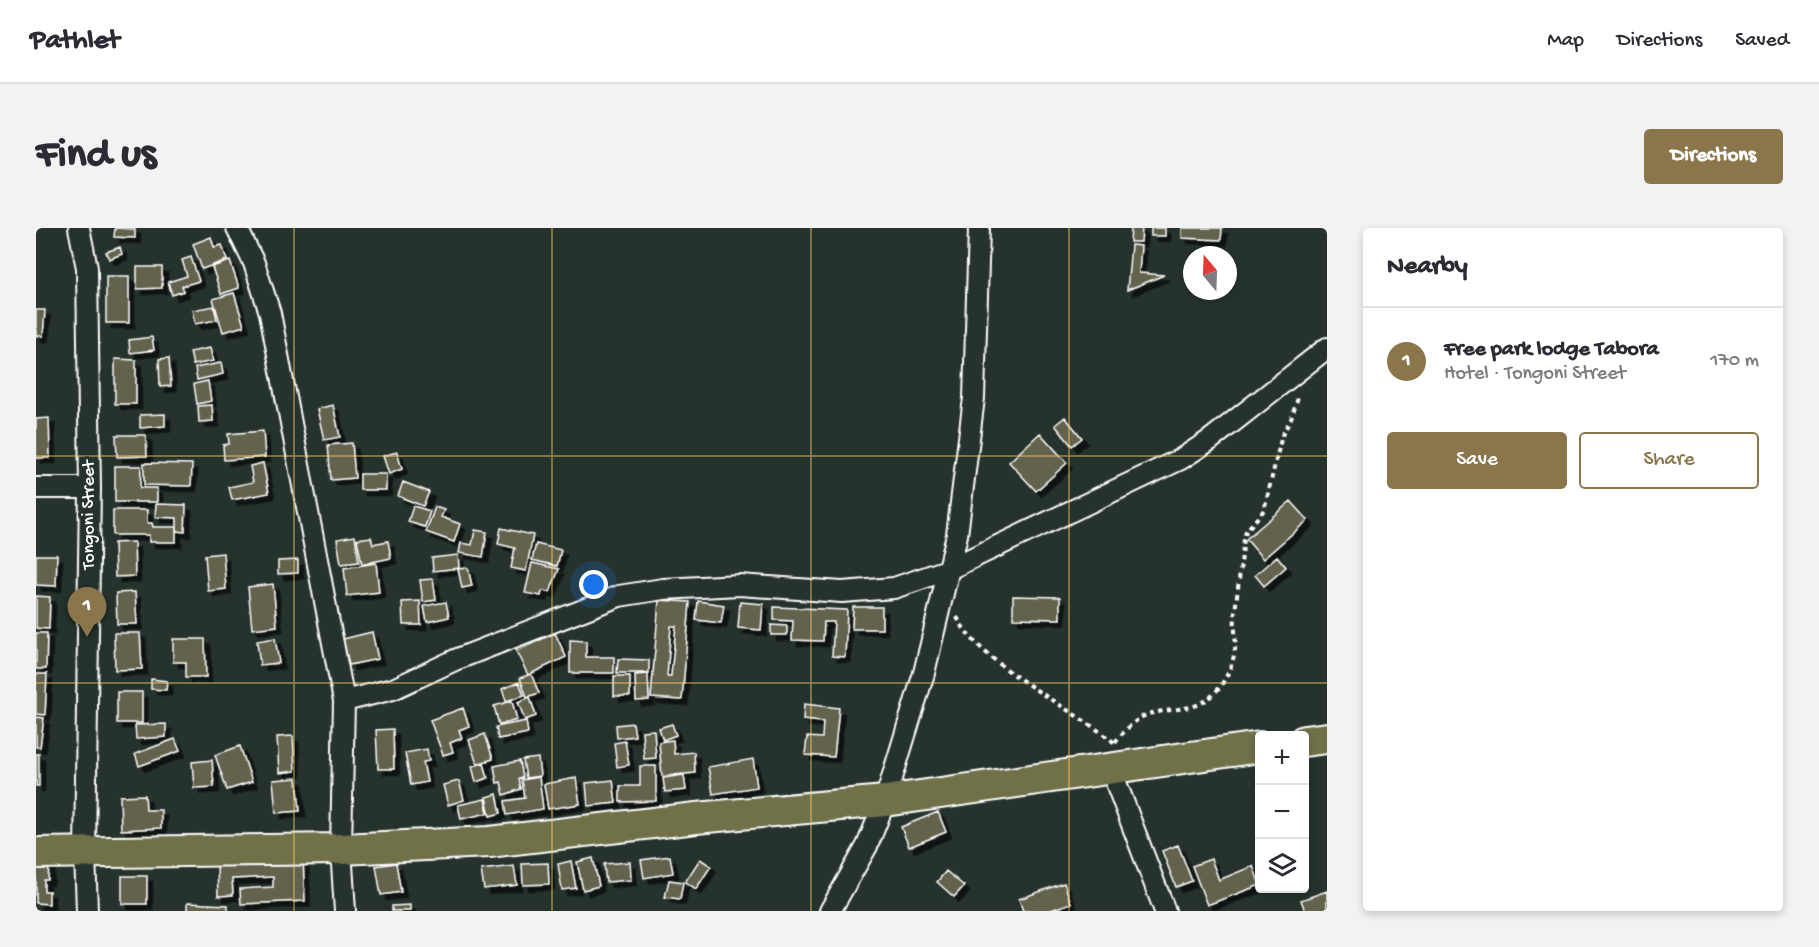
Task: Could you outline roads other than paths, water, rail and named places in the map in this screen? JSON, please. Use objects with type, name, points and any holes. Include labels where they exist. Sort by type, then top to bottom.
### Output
[{"type":"highway","points":[[1309,740],[1327,738]]},
{"type":"highway","points":[[36,853],[341,849],[489,842],[696,818],[885,801],[1112,755],[1139,764],[1255,748]]},
{"type":"street","name":"Tongoni Street","points":[[79,228],[87,268],[90,488],[85,853],[87,911]]},
{"type":"street","points":[[237,228],[254,263],[270,313],[344,701],[341,849],[345,911]]},
{"type":"street","points":[[830,911],[867,846],[885,801],[924,673],[957,535],[974,398],[979,228]]},
{"type":"street","points":[[344,701],[393,689],[455,660],[618,596],[663,589],[739,585],[842,592],[894,588],[947,570],[1181,459],[1327,348]]},
{"type":"street","points":[[36,488],[90,488]]},
{"type":"street","points":[[1112,755],[1165,911]]},
{"type":"place","name":"Free park lodge Tabora","points":[[87,637]]}]
